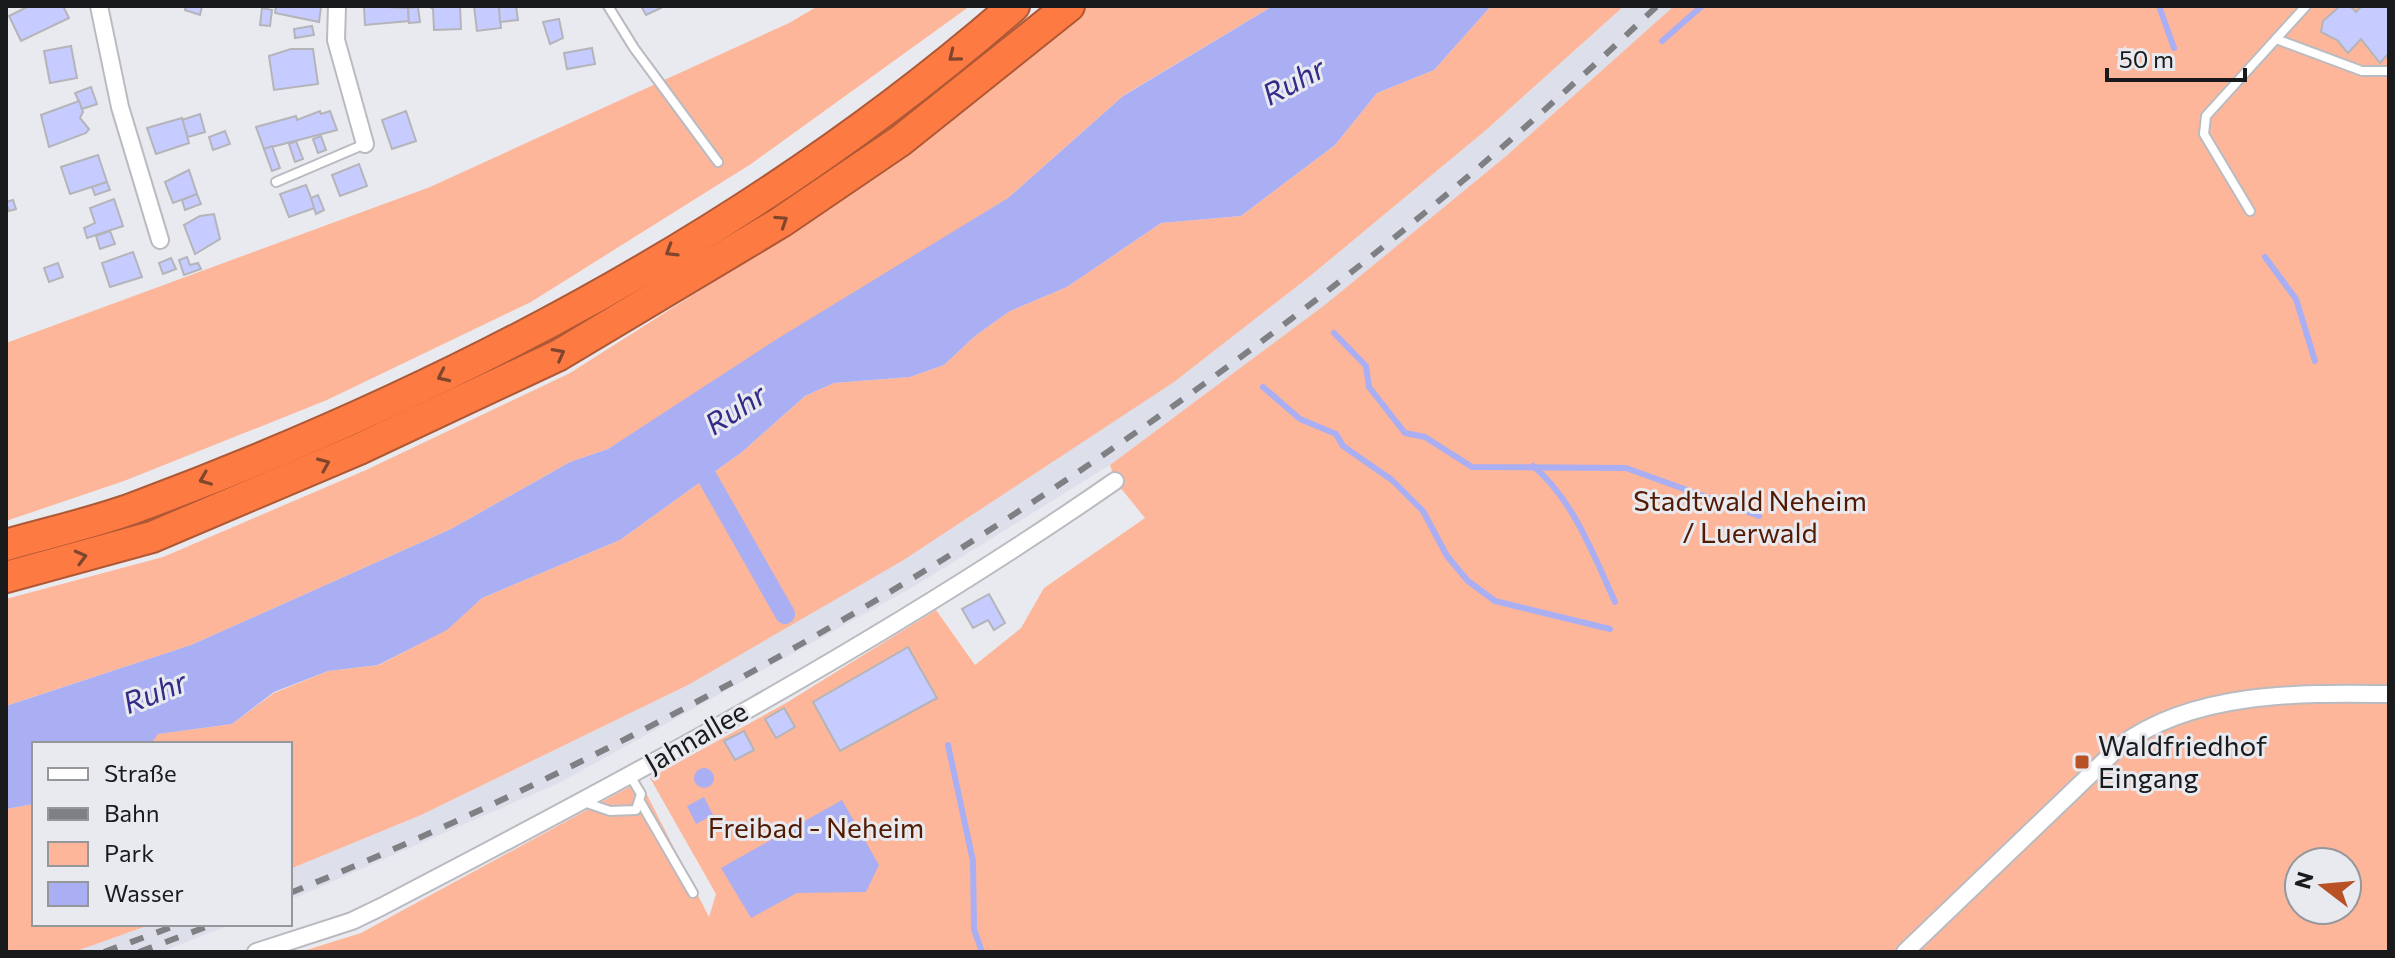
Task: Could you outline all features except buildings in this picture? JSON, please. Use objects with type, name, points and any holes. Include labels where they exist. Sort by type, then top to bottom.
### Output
[{"type":"highway","points":[[6,545],[132,509],[348,421],[540,330],[762,196],[935,72],[1014,6]]},
{"type":"highway","points":[[6,577],[152,537],[359,449],[559,355],[781,222],[877,157],[1017,50],[1069,6]]},
{"type":"street","points":[[99,6],[120,107],[160,240]]},
{"type":"street","points":[[337,6],[336,40],[365,144]]},
{"type":"street","name":"Jahnallee","points":[[256,952],[352,921],[580,801],[1011,553],[1115,481]]},
{"type":"street","points":[[1905,952],[2120,746],[2158,722],[2236,701],[2389,694]]},
{"type":"lane","points":[[608,6],[634,48],[718,162]]},
{"type":"lane","points":[[2250,211],[2204,134],[2206,116],[2306,6]]},
{"type":"lane","points":[[2276,39],[2362,71],[2389,71]]},
{"type":"lane","points":[[276,182],[365,144]]},
{"type":"lane","points":[[629,774],[641,794],[641,803],[693,893]]},
{"type":"lane","points":[[580,801],[626,813],[636,810],[641,803]]},
{"type":"shaded area","points":[[1624,6],[1674,6],[1505,157],[1326,304],[1110,465],[913,587],[561,782],[292,899],[292,868],[421,815],[688,685],[1039,469],[1174,382],[1309,277],[1486,130]]},
{"type":"shaded area","points":[[146,926],[228,926],[161,952],[74,952]]},
{"type":"green space","points":[[818,6],[970,6],[751,164],[531,302],[327,400],[124,481],[6,521],[6,343],[430,187],[789,23]]},
{"type":"green space","points":[[1083,6],[1273,6],[1124,95],[1008,198],[608,449],[570,462],[451,529],[191,645],[6,706],[6,599],[163,557],[366,470],[570,373],[795,230]]},
{"type":"green space","points":[[1491,6],[1624,6],[1486,130],[1309,277],[1174,382],[902,561],[688,685],[421,815],[292,868],[292,742],[152,742],[157,734],[232,724],[274,693],[328,671],[379,665],[446,630],[482,598],[620,540],[742,452],[805,396],[834,383],[910,377],[944,365],[975,336],[1010,311],[1067,287],[1161,223],[1241,216],[1335,145],[1377,93],[1434,70]]},
{"type":"green space","name":"Stadtwald Neheim / Luerwald","points":[[1674,6],[2389,6],[2389,952],[300,952],[361,933],[640,781],[709,917],[716,894],[650,778],[786,703],[936,610],[975,665],[1021,628],[1044,588],[1145,518],[1115,481],[1110,465],[1326,304],[1505,157]]},
{"type":"green space","points":[[32,804],[32,926],[146,926],[74,952],[6,952],[6,809]]},
{"type":"water","name":"Ruhr","points":[[1273,6],[1491,6],[1434,70],[1377,93],[1335,145],[1241,216],[1161,223],[1067,287],[1010,311],[975,336],[944,365],[910,377],[834,383],[805,396],[742,452],[620,540],[482,598],[447,630],[378,665],[328,671],[274,692],[232,724],[158,734],[152,742],[32,742],[32,804],[6,809],[6,706],[191,645],[451,529],[570,462],[608,449],[777,339],[1008,198],[1123,96]]},
{"type":"water","points":[[704,768],[711,771],[714,778],[711,785],[704,788],[697,785],[694,778],[697,771]]},
{"type":"water","points":[[704,797],[713,815],[696,824],[687,806]]},
{"type":"water","points":[[842,800],[879,865],[866,892],[797,893],[751,918],[721,868]]},
{"type":"waterway","points":[[1662,41],[1702,6]]},
{"type":"waterway","points":[[2159,6],[2174,48]]},
{"type":"waterway","points":[[2265,257],[2296,299],[2315,361]]},
{"type":"waterway","points":[[1334,333],[1366,366],[1369,387],[1405,433],[1425,437],[1472,467],[1626,468],[1759,516]]},
{"type":"waterway","points":[[1263,387],[1300,419],[1336,434],[1343,446],[1392,480],[1423,511],[1447,556],[1468,581],[1495,601],[1610,629]]},
{"type":"waterway","points":[[1533,466],[1571,511],[1615,602]]},
{"type":"waterway","points":[[707,477],[785,614]]},
{"type":"waterway","points":[[948,745],[973,861],[974,929],[982,952]]},
{"type":"railway","points":[[292,892],[478,811],[661,721],[841,621],[1015,514],[1184,398],[1348,275],[1506,144],[1657,6]]},
{"type":"railway","points":[[104,952],[175,926]]},
{"type":"railway","points":[[139,952],[209,926]]},
{"type":"place","name":"Waldfriedhof Eingang","points":[[2082,762]]},
{"type":"park label","name":"Freibad - Neheim","points":[[816,828]]}]
